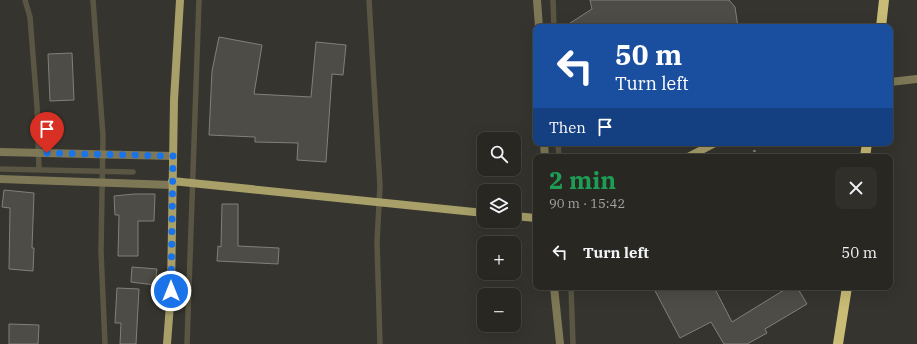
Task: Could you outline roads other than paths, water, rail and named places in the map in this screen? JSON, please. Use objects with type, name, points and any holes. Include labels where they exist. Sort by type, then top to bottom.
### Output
[{"type":"main road","points":[[880,24],[884,0]]},
{"type":"main road","points":[[838,344],[847,290]]},
{"type":"street","points":[[167,344],[171,291],[174,100],[180,0]]},
{"type":"street","points":[[538,0],[539,24]]},
{"type":"street","points":[[893,82],[917,79]]},
{"type":"street","points":[[694,154],[708,146]]},
{"type":"street","points":[[0,152],[173,156]]},
{"type":"street","points":[[0,179],[172,183],[477,212]]},
{"type":"street","points":[[521,217],[533,218]]},
{"type":"street","points":[[554,290],[560,344]]},
{"type":"waterway","points":[[25,0],[30,17],[37,106],[39,170]]},
{"type":"waterway","points":[[93,0],[103,136],[101,251],[105,344]]},
{"type":"waterway","points":[[187,344],[199,0]]},
{"type":"waterway","points":[[369,0],[380,186],[377,242],[380,344]]},
{"type":"waterway","points":[[553,0],[554,24]]},
{"type":"waterway","points":[[558,146],[559,154]]},
{"type":"waterway","points":[[0,169],[133,172]]},
{"type":"waterway","points":[[571,290],[573,344]]}]
